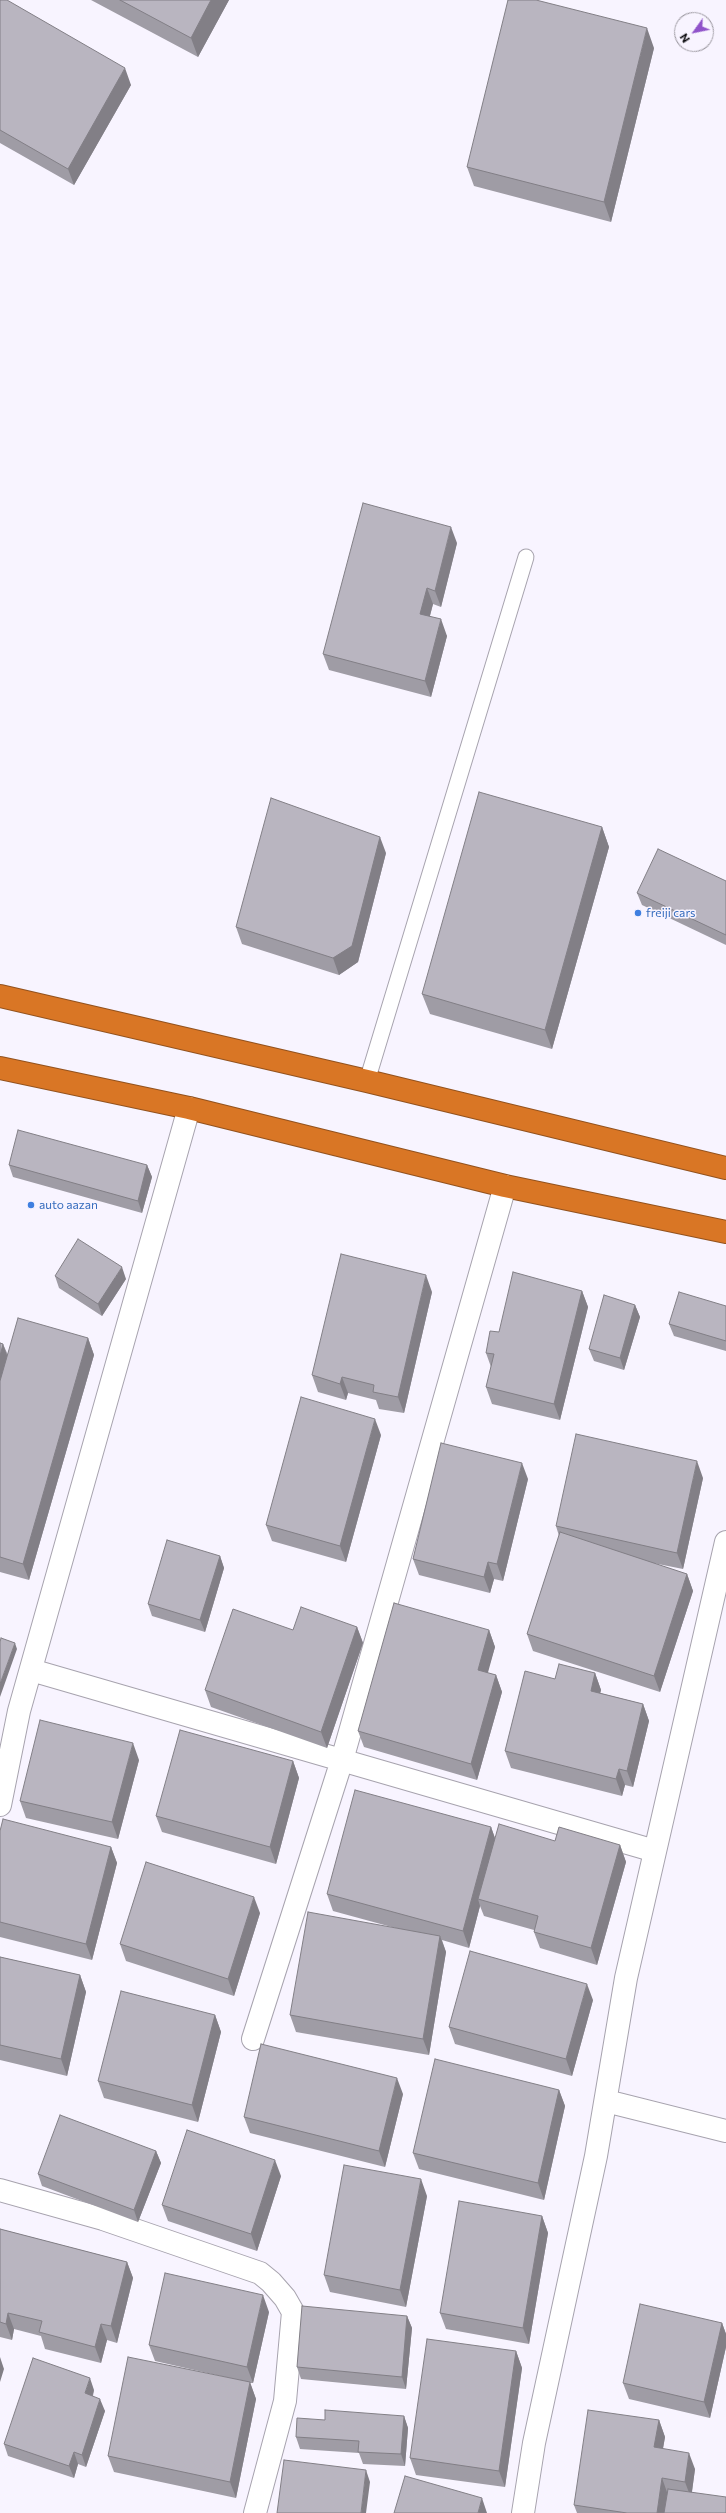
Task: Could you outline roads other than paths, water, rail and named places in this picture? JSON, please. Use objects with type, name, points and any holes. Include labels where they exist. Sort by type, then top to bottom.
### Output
[{"type":"highway","points":[[0,996],[367,1081],[726,1168]]},
{"type":"highway","points":[[0,1068],[189,1108],[505,1186],[726,1232]]},
{"type":"street","points":[[0,1805],[19,1711],[189,1108]]},
{"type":"street","points":[[253,2039],[342,1760],[505,1186]]},
{"type":"street","points":[[523,2513],[534,2443],[596,2156],[626,1978],[726,1542]]},
{"type":"street","points":[[31,1670],[655,1851]]},
{"type":"street","points":[[606,2101],[726,2131]]},
{"type":"street","points":[[0,2190],[103,2219],[260,2273],[271,2282],[285,2298],[293,2312],[285,2401],[255,2513]]},
{"type":"lane","points":[[367,1081],[526,557]]},
{"type":"place","name":"freiji cars","points":[[638,913]]},
{"type":"place","name":"auto aazan","points":[[31,1205]]}]
